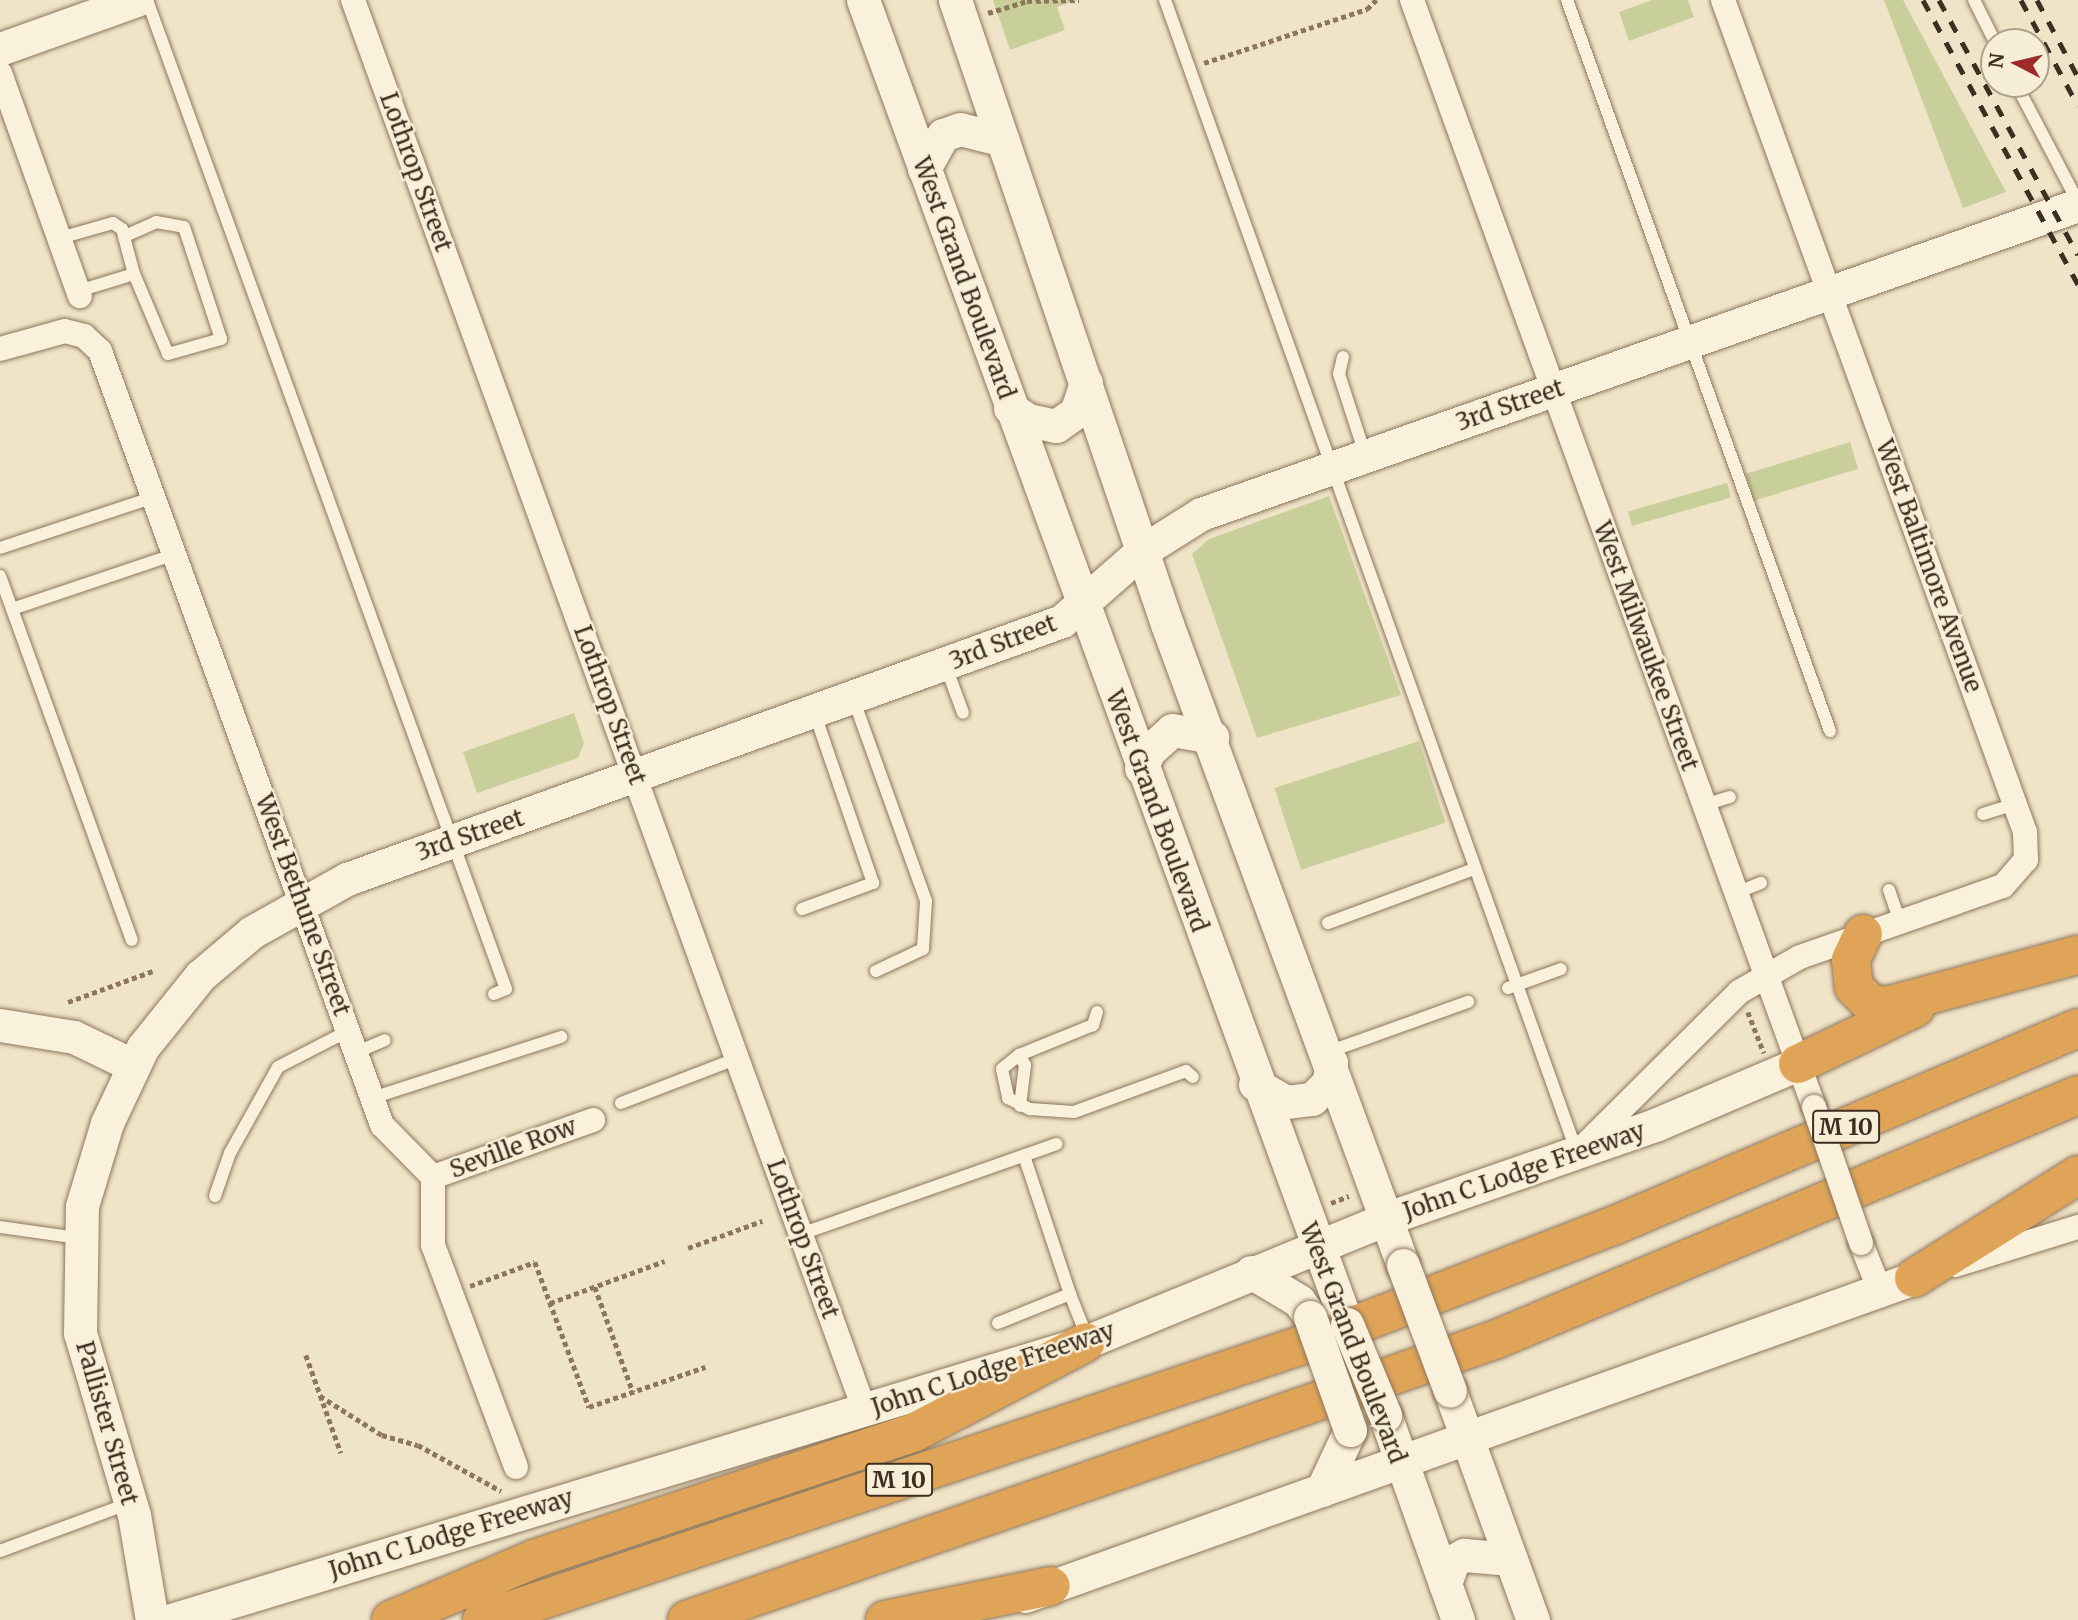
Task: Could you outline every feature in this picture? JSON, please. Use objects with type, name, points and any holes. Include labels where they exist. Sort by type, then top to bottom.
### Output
[{"type":"highway","points":[[1863,934],[1851,975],[1871,1004],[1887,1006],[1987,975],[2078,955]]},
{"type":"highway","points":[[1781,1061],[1987,975]]},
{"type":"highway","name":"M 10","points":[[482,1620],[1317,1340],[1613,1226],[2078,1028]]},
{"type":"highway","name":"M 10","points":[[687,1620],[1497,1339],[2078,1095]]},
{"type":"highway","points":[[1897,1284],[2078,1175]]},
{"type":"highway","points":[[391,1620],[534,1559],[913,1433],[1087,1341]]},
{"type":"highway","points":[[885,1620],[1051,1586]]},
{"type":"main road","points":[[0,49],[137,0]]},
{"type":"main road","name":"West Grand Boulevard","points":[[863,0],[1314,1247],[1384,1415],[1458,1620]]},
{"type":"main road","points":[[959,11],[1142,551],[1533,1620]]},
{"type":"main road","points":[[925,169],[943,135],[960,129],[1003,140]]},
{"type":"main road","name":"3rd Street","points":[[132,1065],[200,976],[302,900],[452,841],[636,777],[1062,621],[1142,551],[1201,514],[2078,203]]},
{"type":"main road","points":[[1010,408],[1028,420],[1056,426],[1076,412],[1086,383]]},
{"type":"main road","points":[[1141,768],[1149,751],[1172,730],[1212,737]]},
{"type":"main road","points":[[0,1025],[74,1037],[132,1065]]},
{"type":"main road","points":[[1255,1084],[1286,1101],[1312,1099],[1329,1082],[1329,1057]]},
{"type":"main road","name":"John C Lodge Freeway","points":[[171,1620],[865,1411],[1087,1341],[1388,1218],[1577,1153],[1781,1061]]},
{"type":"main road","name":"Pallister Street","points":[[132,1065],[95,1154],[79,1238],[76,1293],[87,1374],[130,1503],[152,1620]]},
{"type":"main road","points":[[1251,1272],[1299,1301],[1310,1317],[1350,1430],[1322,1490]]},
{"type":"main road","points":[[964,1620],[1051,1586],[1897,1284]]},
{"type":"main road","points":[[1445,1584],[1453,1561],[1464,1555],[1511,1559]]},
{"type":"street","name":"Lothrop Street","points":[[353,0],[865,1411]]},
{"type":"street","name":"West Milwaukee Street","points":[[1412,0],[1765,975],[1781,1061],[1814,1107],[1861,1243],[1897,1284]]},
{"type":"street","name":"West Baltimore Avenue","points":[[1577,1153],[1698,1030],[1765,975],[1863,934],[2012,881],[2027,846],[2016,804],[1723,0]]},
{"type":"street","points":[[0,73],[79,293]]},
{"type":"street","name":"West Bethune Street","points":[[0,349],[52,331],[83,336],[103,358],[372,1098],[394,1142],[433,1177]]},
{"type":"street","name":"Seville Row","points":[[433,1177],[593,1120]]},
{"type":"street","points":[[433,1177],[433,1245],[516,1467]]},
{"type":"street","points":[[1897,1284],[2078,1227]]},
{"type":"lane","points":[[147,0],[506,989],[494,994]]},
{"type":"lane","points":[[1165,0],[1474,869],[1512,986],[1577,1153]]},
{"type":"lane","points":[[1567,0],[1830,731]]},
{"type":"lane","points":[[1974,0],[1988,28]]},
{"type":"lane","points":[[2023,98],[2078,203]]},
{"type":"lane","points":[[60,238],[113,223],[125,236],[134,274],[168,354],[221,339],[184,227],[156,222],[125,236]]},
{"type":"lane","points":[[79,293],[134,274]]},
{"type":"lane","points":[[1343,357],[1339,374],[1366,456]]},
{"type":"lane","points":[[0,548],[154,496]]},
{"type":"lane","points":[[12,609],[175,554]]},
{"type":"lane","points":[[0,576],[132,940]]},
{"type":"lane","points":[[945,664],[963,713]]},
{"type":"lane","points":[[853,698],[900,812],[926,901],[923,948],[876,971]]},
{"type":"lane","points":[[802,909],[873,883],[814,712]]},
{"type":"lane","points":[[1704,805],[1730,797]]},
{"type":"lane","points":[[1983,814],[2016,804]]},
{"type":"lane","points":[[1328,923],[1474,869]]},
{"type":"lane","points":[[1735,893],[1761,883]]},
{"type":"lane","points":[[1889,890],[1900,922]]},
{"type":"lane","points":[[1512,986],[1561,969]]},
{"type":"lane","points":[[1329,1057],[1468,1002]]},
{"type":"lane","points":[[1097,1012],[1093,1025],[1019,1055],[1002,1069],[1002,1087],[1020,1106],[1074,1112],[1186,1071],[1193,1077]]},
{"type":"lane","points":[[372,1098],[561,1037]]},
{"type":"lane","points":[[215,1196],[230,1153],[278,1067],[353,1041],[385,1040]]},
{"type":"lane","points":[[1019,1055],[1025,1065],[1020,1106]]},
{"type":"lane","points":[[621,1102],[738,1058]]},
{"type":"lane","points":[[801,1234],[1057,1144]]},
{"type":"lane","points":[[1024,1156],[1087,1341]]},
{"type":"lane","points":[[0,1227],[79,1238]]},
{"type":"lane","points":[[998,1323],[1071,1298]]},
{"type":"lane","points":[[0,1551],[130,1503]]},
{"type":"path","points":[[959,11],[1027,1],[1078,0]]},
{"type":"path","points":[[1189,68],[1367,9],[1376,0]]},
{"type":"path","points":[[68,1002],[153,971]]},
{"type":"path","points":[[1745,1004],[1781,1061]]},
{"type":"path","points":[[1325,1205],[1356,1193]]},
{"type":"path","points":[[688,1248],[762,1221]]},
{"type":"path","points":[[550,1303],[665,1261]]},
{"type":"path","points":[[466,1287],[535,1262],[589,1407],[705,1367]]},
{"type":"path","points":[[594,1287],[633,1392]]},
{"type":"path","points":[[306,1355],[341,1453]]},
{"type":"path","points":[[320,1396],[382,1435],[418,1445],[505,1493]]},
{"type":"green space","points":[[993,0],[1077,0],[1057,7],[1065,30],[1010,50]]},
{"type":"green space","points":[[1652,0],[1688,0],[1694,17],[1629,41],[1619,12]]},
{"type":"green space","points":[[1884,0],[1903,0],[2006,192],[1963,208]]},
{"type":"green space","points":[[1850,442],[1858,469],[1754,501],[1746,474]]},
{"type":"green space","points":[[1727,483],[1731,497],[1632,526],[1628,511]]},
{"type":"green space","points":[[1329,496],[1401,695],[1257,738],[1192,554],[1209,539]]},
{"type":"green space","points":[[574,713],[584,743],[578,758],[477,793],[463,752]]},
{"type":"green space","points":[[1419,741],[1446,823],[1301,870],[1274,788]]},
{"type":"railway","points":[[1923,0],[2078,284]]},
{"type":"railway","points":[[1939,0],[2078,255]]},
{"type":"railway","points":[[2021,0],[2078,106]]},
{"type":"railway","points":[[2037,0],[2078,77]]}]
